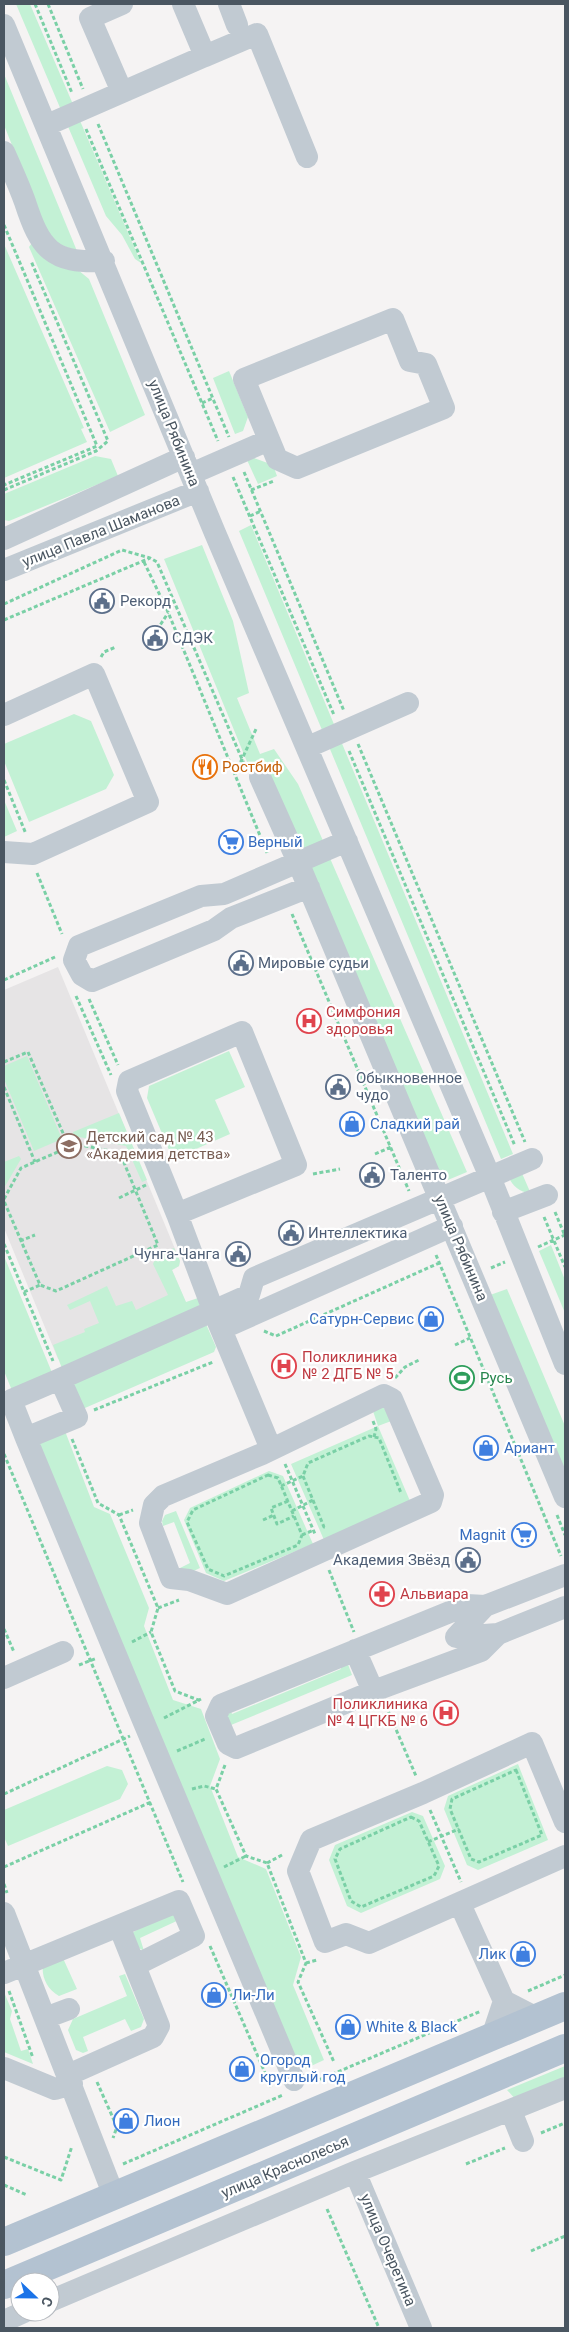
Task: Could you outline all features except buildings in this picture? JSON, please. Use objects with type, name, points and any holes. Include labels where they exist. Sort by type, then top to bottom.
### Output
[{"type":"main road","points":[[4,2242],[110,2183],[492,2037],[565,2006]]},
{"type":"main road","name":"улица Краснолесья","points":[[4,2286],[565,2048]]},
{"type":"street","points":[[122,4],[90,18],[122,92]]},
{"type":"street","points":[[183,4],[204,56]]},
{"type":"street","points":[[229,4],[237,25]]},
{"type":"street","name":"улица Рябинина","points":[[4,25],[104,261],[191,474],[490,1177],[565,1364]]},
{"type":"street","points":[[47,125],[257,34],[307,157]]},
{"type":"street","points":[[4,152],[24,201],[31,224],[47,250],[81,262],[104,261]]},
{"type":"street","points":[[393,319],[410,361],[426,364],[444,408],[297,468],[277,459],[269,440],[244,379],[393,319]]},
{"type":"street","points":[[191,474],[269,440]]},
{"type":"street","name":"улица Павла Шаманова","points":[[6,537],[191,474]]},
{"type":"street","name":"улица Павла Шаманова","points":[[4,570],[191,474]]},
{"type":"street","points":[[4,715],[94,674],[148,802],[33,854],[4,852]]},
{"type":"street","points":[[308,747],[408,703]]},
{"type":"street","name":"улица Рябинина","points":[[260,777],[298,862],[565,1497]]},
{"type":"street","points":[[308,887],[231,918],[214,930],[92,981],[82,975],[74,960],[80,946],[201,896],[224,894],[347,841]]},
{"type":"street","points":[[224,894],[207,914],[231,918]]},
{"type":"street","points":[[177,1214],[296,1165],[242,1032],[129,1082],[126,1091],[177,1214],[217,1320],[272,1449]]},
{"type":"street","points":[[217,1320],[249,1295],[254,1278],[527,1161]]},
{"type":"street","points":[[503,1212],[541,1197]]},
{"type":"street","points":[[13,1414],[60,1379],[217,1320],[452,1226]]},
{"type":"street","points":[[13,1414],[77,1417],[60,1379]]},
{"type":"street","points":[[384,1395],[392,1399],[433,1495],[431,1502],[227,1594],[189,1580],[171,1578],[150,1522],[154,1505],[163,1496],[272,1449],[384,1395]]},
{"type":"street","points":[[13,1414],[164,1767],[206,1875],[295,2086]]},
{"type":"street","points":[[565,1569],[485,1606],[456,1637],[498,1634],[565,1607]]},
{"type":"street","points":[[485,1606],[467,1605],[221,1705],[216,1716],[222,1732],[228,1744],[236,1748],[376,1690],[481,1652],[498,1634]]},
{"type":"street","points":[[355,1650],[376,1690]]},
{"type":"street","points":[[6,1671],[64,1652]]},
{"type":"street","points":[[565,1822],[532,1743],[312,1840],[298,1871],[325,1942],[346,1934],[369,1943],[565,1856]]},
{"type":"street","points":[[4,1973],[179,1901],[194,1936],[136,1965]]},
{"type":"street","points":[[460,1904],[504,2001],[537,2018]]},
{"type":"street","points":[[4,1913],[110,2183]]},
{"type":"street","points":[[4,2068],[55,2089],[153,2037],[159,2026],[136,1965],[118,1926]]},
{"type":"street","points":[[492,2037],[504,2001]]},
{"type":"street","points":[[45,2018],[69,2009]]},
{"type":"street","name":"улица Краснолесья","points":[[60,2297],[494,2114],[511,2111],[565,2088]]},
{"type":"street","points":[[511,2111],[522,2141]]},
{"type":"street","name":"улица Очеретина","points":[[355,2172],[421,2328]]},
{"type":"path","points":[[35,4],[84,108],[213,398],[250,516],[346,730],[527,1161]]},
{"type":"path","points":[[48,4],[84,108],[202,404],[261,511],[346,730],[527,1161]]},
{"type":"path","points":[[4,225],[97,446],[4,485]]},
{"type":"path","points":[[4,490],[96,451],[108,441],[31,259]]},
{"type":"path","points":[[202,404],[213,398]]},
{"type":"path","points":[[250,516],[261,511]]},
{"type":"path","points":[[4,604],[122,550],[150,558],[4,620]]},
{"type":"path","points":[[144,562],[168,612],[276,871]]},
{"type":"path","points":[[157,630],[168,612]]},
{"type":"path","points":[[96,664],[104,652],[116,647]]},
{"type":"path","points":[[235,774],[257,727]]},
{"type":"path","points":[[4,780],[33,854],[32,862],[65,942]]},
{"type":"path","points":[[285,896],[417,1209]]},
{"type":"path","points":[[4,980],[60,955]]},
{"type":"path","points":[[87,993],[120,1068]]},
{"type":"path","points":[[4,1062],[28,1052],[69,1147]]},
{"type":"path","points":[[4,1087],[35,1162]]},
{"type":"path","points":[[24,1292],[40,1285],[56,1291],[158,1245],[120,1153],[76,1144],[21,1168],[4,1200],[40,1285]]},
{"type":"path","points":[[375,1154],[391,1147]]},
{"type":"path","points":[[307,1172],[313,1174],[340,1169]]},
{"type":"path","points":[[119,1198],[149,1184]]},
{"type":"path","points":[[541,1197],[565,1236]]},
{"type":"path","points":[[541,1197],[565,1267]]},
{"type":"path","points":[[20,1241],[35,1235]]},
{"type":"path","points":[[429,1236],[565,1569]]},
{"type":"path","points":[[4,1244],[60,1379]]},
{"type":"path","points":[[258,1334],[263,1331],[276,1336],[440,1263]]},
{"type":"path","points":[[455,1345],[470,1338]]},
{"type":"path","points":[[77,1417],[232,1354]]},
{"type":"path","points":[[282,1486],[303,1476],[308,1463],[369,1436],[379,1438],[401,1492],[400,1496]]},
{"type":"path","points":[[4,1454],[184,1884]]},
{"type":"path","points":[[268,1475],[278,1478],[282,1486],[302,1535],[298,1545],[224,1576],[208,1569],[187,1522],[193,1510],[268,1475]]},
{"type":"path","points":[[303,1476],[324,1526],[332,1530]]},
{"type":"path","points":[[292,1510],[313,1500]]},
{"type":"path","points":[[288,1501],[270,1508],[277,1524],[294,1516]]},
{"type":"path","points":[[263,1520],[274,1515]]},
{"type":"path","points":[[302,1535],[324,1526]]},
{"type":"path","points":[[376,1690],[423,1792]]},
{"type":"path","points":[[4,1794],[123,1739]]},
{"type":"path","points":[[516,1770],[542,1835],[479,1862],[471,1859],[459,1829],[450,1809],[452,1798],[516,1770]]},
{"type":"path","points":[[4,1867],[150,1802]]},
{"type":"path","points":[[411,1818],[419,1821],[428,1842],[439,1866],[434,1876],[361,1907],[351,1901],[335,1859],[340,1849],[411,1818]]},
{"type":"path","points":[[428,1842],[459,1829]]},
{"type":"path","points":[[206,1937],[272,2090]]},
{"type":"path","points":[[110,2183],[295,2086],[565,1975]]},
{"type":"path","points":[[4,2157],[61,2180],[75,2138]]},
{"type":"path","points":[[4,2185],[27,2195]]},
{"type":"path","points":[[327,2209],[379,2328]]},
{"type":"path","points":[[531,2251],[565,2236]]},
{"type":"shaded area","name":"Детский сад № 43 «Академия детства»","points":[[58,967],[180,1261],[179,1266],[172,1270],[186,1303],[58,1359],[4,1228],[4,990]]},
{"type":"green space","points":[[16,4],[30,4],[141,263],[135,259],[122,235],[106,216]]},
{"type":"green space","points":[[4,74],[77,251],[50,241],[4,125]]},
{"type":"green space","points":[[32,243],[78,270],[89,279],[145,415],[110,432],[29,247]]},
{"type":"green space","points":[[4,244],[84,428],[81,429],[87,442],[4,478]]},
{"type":"green space","points":[[229,371],[248,417],[243,431],[235,434],[213,378]]},
{"type":"green space","points":[[95,456],[111,459],[118,476],[9,521],[4,520],[4,494]]},
{"type":"green space","points":[[254,458],[273,465],[277,476],[258,484],[247,460]]},
{"type":"green space","points":[[251,525],[513,1154],[501,1159],[239,531]]},
{"type":"green space","points":[[202,545],[233,621],[249,693],[237,698],[260,754],[274,749],[298,784],[324,843],[303,852],[266,768],[252,774],[164,559]]},
{"type":"green space","points":[[74,714],[91,721],[114,775],[106,789],[29,822],[4,761],[4,744]]},
{"type":"green space","points":[[4,800],[17,831],[4,837]]},
{"type":"green space","points":[[329,856],[467,1172],[443,1182],[308,865]]},
{"type":"green space","points":[[229,1051],[245,1087],[215,1100],[230,1134],[180,1156],[169,1150],[147,1098],[149,1086]]},
{"type":"green space","points":[[27,1056],[62,1139],[34,1151],[4,1079],[4,1066]]},
{"type":"green space","points":[[119,1113],[147,1180],[142,1182],[126,1146],[74,1136],[73,1132]]},
{"type":"green space","points":[[19,1156],[21,1159],[4,1188],[4,1162]]},
{"type":"green space","points":[[521,1171],[531,1194],[517,1188],[508,1176]]},
{"type":"green space","points":[[551,1245],[565,1280],[565,1313],[539,1251]]},
{"type":"green space","points":[[174,1248],[180,1261],[179,1266],[172,1270],[186,1302],[198,1298],[200,1306],[63,1371],[53,1345],[85,1332],[84,1329],[99,1323],[90,1301],[70,1310],[67,1305],[107,1286],[116,1306],[132,1301],[136,1310],[168,1295],[153,1264],[157,1255]]},
{"type":"green space","points":[[4,1256],[53,1375],[13,1393],[4,1371]]},
{"type":"green space","points":[[507,1289],[565,1426],[565,1477],[490,1295]]},
{"type":"green space","points":[[206,1324],[216,1347],[214,1352],[78,1411],[66,1383]]},
{"type":"green space","points":[[383,1407],[394,1420],[378,1426],[373,1411]]},
{"type":"green space","points":[[378,1426],[410,1501],[324,1540],[291,1464]]},
{"type":"green space","points":[[65,1431],[94,1507],[110,1514],[149,1608],[144,1626],[173,1700],[201,1709],[220,1759],[210,1786],[238,1857],[266,1869],[301,1957],[293,1985],[324,2060],[296,2073],[34,1445]]},
{"type":"green space","points":[[269,1471],[283,1476],[313,1544],[224,1581],[206,1573],[184,1520],[190,1508]]},
{"type":"green space","points":[[176,1511],[200,1568],[185,1575],[178,1569],[190,1563],[174,1522],[163,1526],[162,1521],[165,1515]]},
{"type":"green space","points":[[346,1659],[352,1675],[231,1725],[227,1717],[230,1708],[232,1714],[341,1669],[340,1662]]},
{"type":"green space","points":[[518,1764],[548,1840],[478,1870],[467,1865],[444,1809],[448,1796]]},
{"type":"green space","points":[[107,1766],[122,1770],[128,1784],[120,1799],[8,1846],[4,1837],[4,1810]]},
{"type":"green space","points":[[412,1812],[423,1816],[445,1866],[440,1879],[361,1913],[347,1906],[329,1860],[335,1845]]},
{"type":"green space","points":[[173,1908],[181,1919],[140,1938],[144,1951],[139,1948],[132,1933]]},
{"type":"green space","points":[[62,1956],[77,1989],[59,1996],[51,1990],[46,1982],[43,1973],[43,1963]]},
{"type":"green space","points":[[125,1974],[144,2019],[141,2027],[131,2031],[125,2019],[83,2037],[88,2051],[83,2053],[76,2050],[68,2030],[73,2019],[127,1996],[119,1976]]},
{"type":"green space","points":[[4,1992],[12,2011],[10,2019],[21,2051],[28,2049],[33,2064],[4,2052]]},
{"type":"green space","points":[[565,2066],[565,2083],[518,2102],[507,2090]]},
{"type":"place","name":"Рекорд","points":[[102,601]]},
{"type":"place","name":"СДЭК","points":[[155,638]]},
{"type":"place","name":"Ростбиф","points":[[205,767]]},
{"type":"place","name":"Верный","points":[[231,842]]},
{"type":"place","name":"Мировые судьи","points":[[241,963]]},
{"type":"place","name":"Симфония здоровья","points":[[309,1021]]},
{"type":"place","name":"Обыкновенное чудо","points":[[338,1087]]},
{"type":"place","name":"Сладкий рай","points":[[352,1124]]},
{"type":"place","name":"Детский сад № 43 «Академия детства»","points":[[69,1146]]},
{"type":"place","name":"Таленто","points":[[372,1175]]},
{"type":"place","name":"Интеллектика","points":[[291,1233]]},
{"type":"place","name":"Чунга-Чанга","points":[[238,1254]]},
{"type":"place","name":"Сатурн-Сервис","points":[[431,1319]]},
{"type":"place","name":"Поликлиника № 2 ДГБ № 5","points":[[284,1366]]},
{"type":"place","name":"Русь","points":[[462,1378]]},
{"type":"place","name":"Ариант","points":[[486,1448]]},
{"type":"place","name":"Magnit","points":[[524,1535]]},
{"type":"place","name":"Академия Звёзд","points":[[468,1560]]},
{"type":"place","name":"Альвиара","points":[[382,1594]]},
{"type":"place","name":"Поликлиника № 4 ЦГКБ № 6","points":[[446,1713]]},
{"type":"place","name":"Лик","points":[[523,1954]]},
{"type":"place","name":"Ли-Ли","points":[[214,1995]]},
{"type":"place","name":"White & Black","points":[[348,2027]]},
{"type":"place","name":"Огород круглый год","points":[[242,2069]]},
{"type":"place","name":"Лион","points":[[126,2121]]}]
